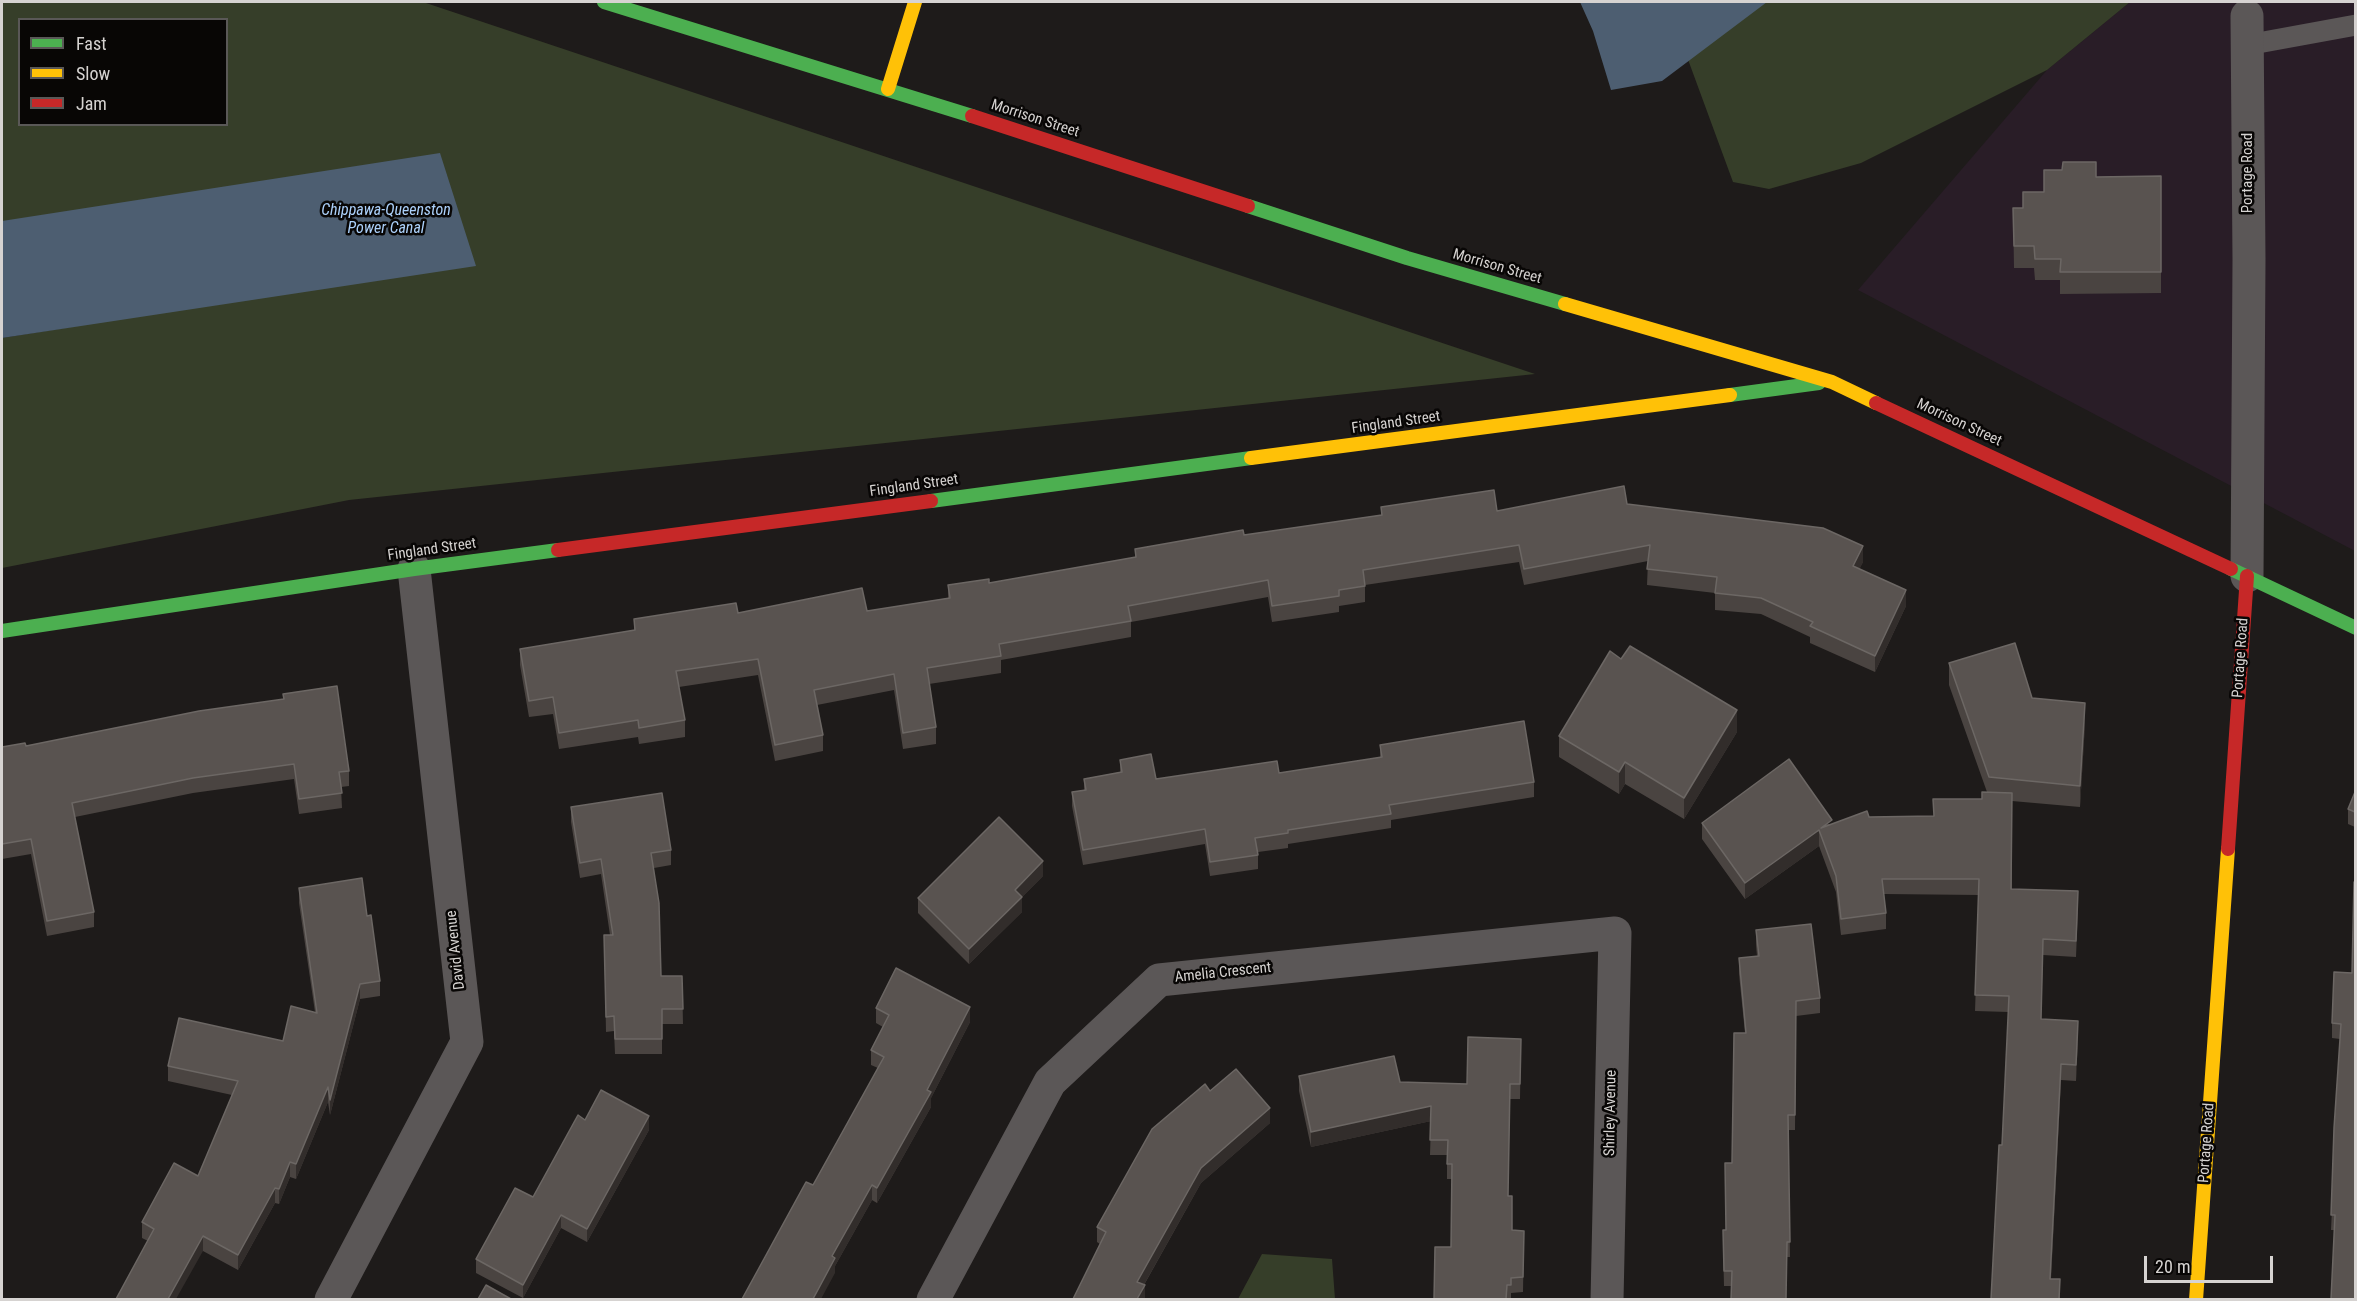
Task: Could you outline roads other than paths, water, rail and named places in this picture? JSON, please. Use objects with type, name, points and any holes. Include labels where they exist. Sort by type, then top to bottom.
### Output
[{"type":"street","name":"Morrison Street","points":[[604,2],[888,89],[1407,258],[1832,382],[2355,628]]},
{"type":"street","points":[[888,89],[915,2]]},
{"type":"street","name":"Portage Road","points":[[2196,1299],[2247,576],[2249,272],[2247,30]]},
{"type":"street","name":"Fingland Street","points":[[2,631],[414,569],[1832,382]]},
{"type":"street","name":"David Avenue","points":[[331,1299],[467,1042],[414,569]]},
{"type":"street","name":"Amelia Crescent","points":[[933,1299],[1050,1082],[1159,980],[1610,933]]},
{"type":"street","name":"Shirley Avenue","points":[[1607,1299],[1615,933],[1610,933]]},
{"type":"lane","points":[[2247,30],[2355,25]]},
{"type":"water","points":[[1580,2],[1767,2],[1662,81],[1611,90],[1593,31]]},
{"type":"water","name":"Chippawa-Queenston Power Canal","points":[[440,153],[476,266],[2,338],[2,221]]}]
